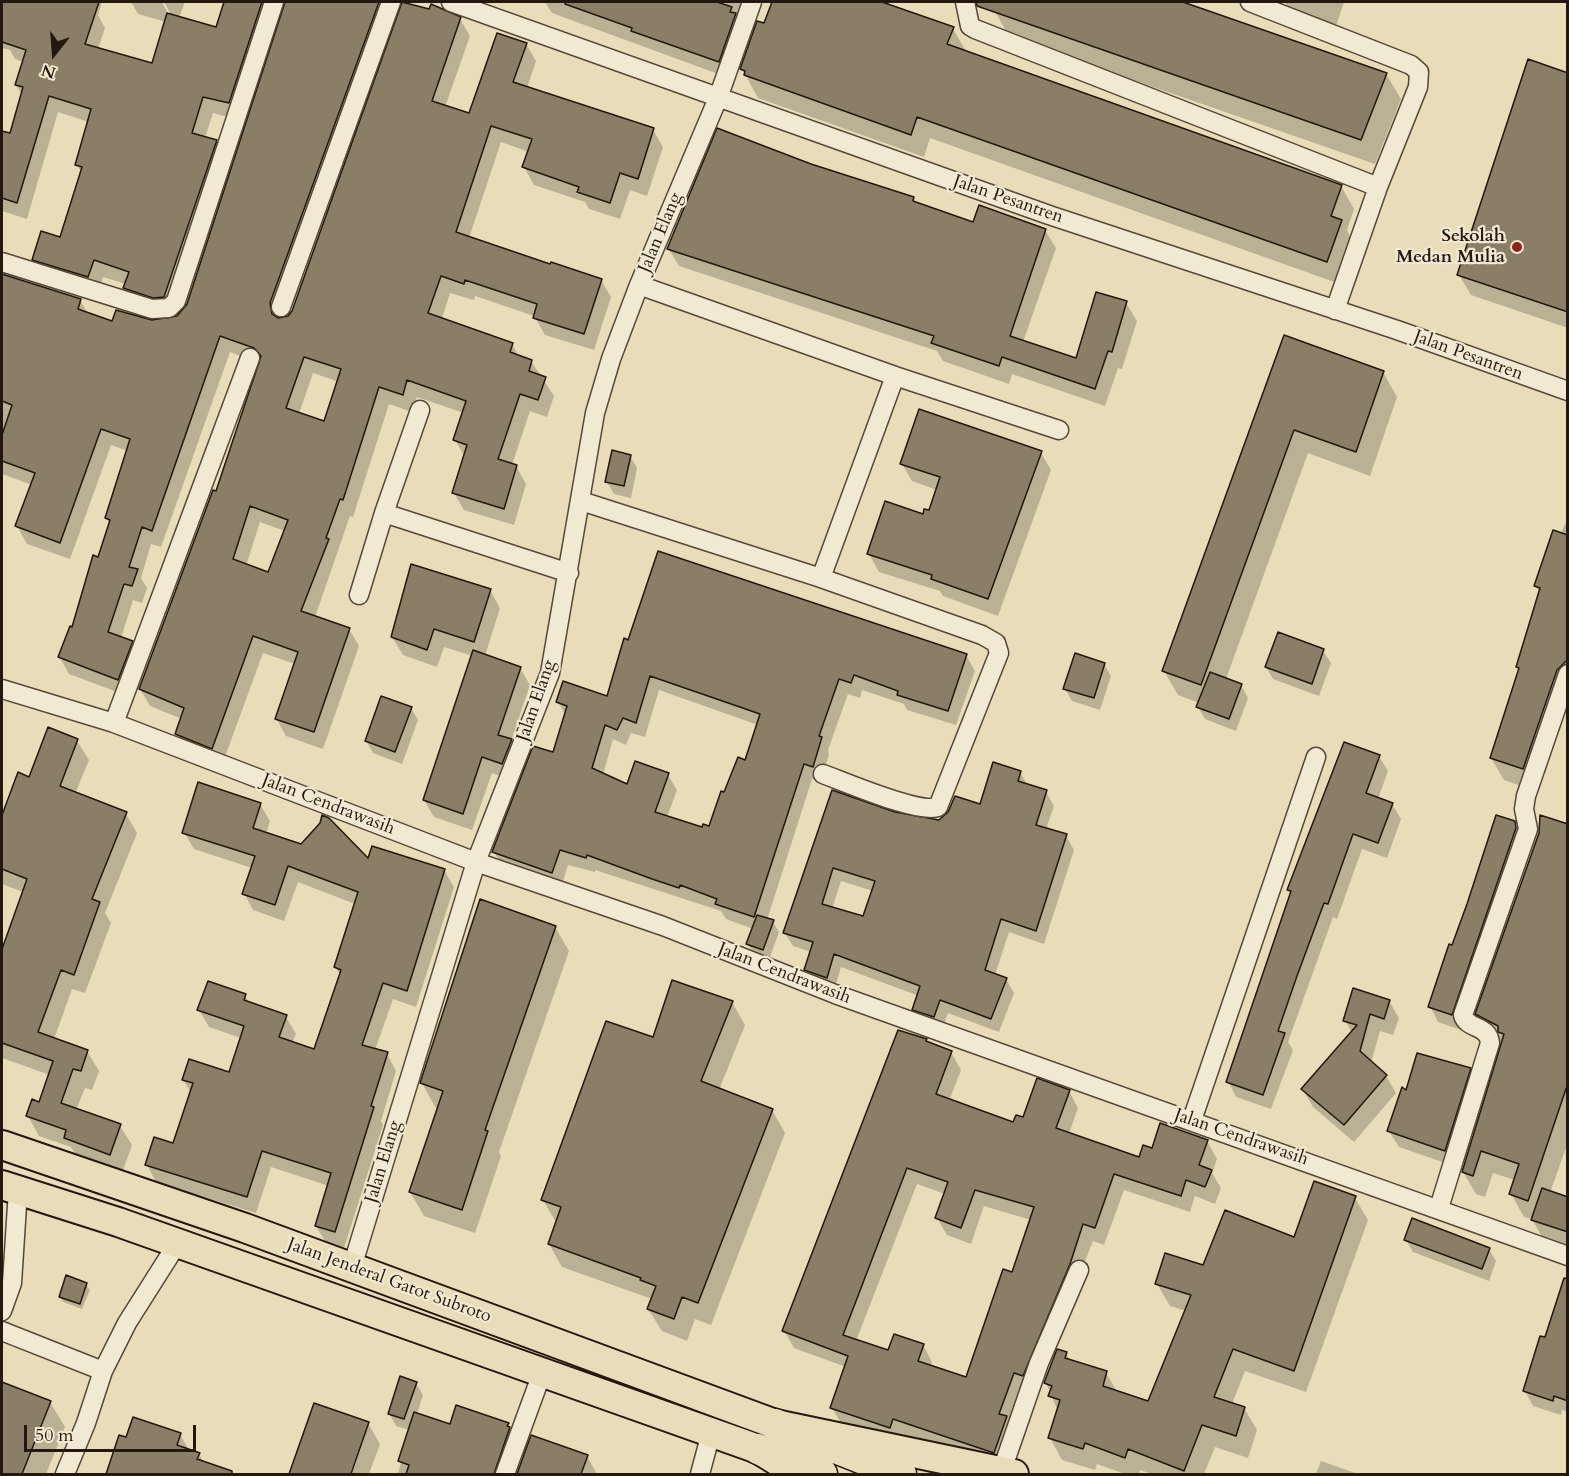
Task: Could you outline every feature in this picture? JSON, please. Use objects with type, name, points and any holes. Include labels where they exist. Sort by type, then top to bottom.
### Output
[{"type":"highway","name":"Jalan Jenderal Gatot Subroto","points":[[775,1424],[901,1474]]},
{"type":"highway","name":"Jalan Jenderal Gatot Subroto","points":[[758,1449],[822,1474]]},
{"type":"main road","name":"Jalan Jenderal Gatot Subroto","points":[[2,1145],[352,1268],[775,1424],[1008,1472]]},
{"type":"main road","name":"Jalan Jenderal Gatot Subroto","points":[[10,1187],[118,1222],[758,1449],[801,1474]]},
{"type":"main road","points":[[118,1222],[130,1190]]},
{"type":"street","points":[[2,262],[152,309],[169,308],[176,301],[274,2]]},
{"type":"street","points":[[281,307],[391,2]]},
{"type":"street","name":"Jalan Pesantren","points":[[451,2],[718,99],[1568,391]]},
{"type":"street","name":"Jalan Elang","points":[[352,1268],[477,862],[550,673],[595,413],[611,359],[639,285],[718,99],[752,2]]},
{"type":"street","points":[[965,2],[970,26],[975,29],[1378,187]]},
{"type":"street","points":[[1250,2],[1411,65],[1419,72],[1418,87],[1378,187],[1335,310]]},
{"type":"street","points":[[639,285],[895,376],[1059,430]]},
{"type":"street","points":[[114,723],[250,358]]},
{"type":"street","points":[[821,578],[895,376]]},
{"type":"street","points":[[359,595],[384,513],[420,410]]},
{"type":"street","points":[[581,501],[821,578],[982,635],[996,644],[999,649],[938,807],[932,809],[914,806],[823,774]]},
{"type":"street","points":[[384,513],[569,573]]},
{"type":"street","points":[[1438,1208],[1490,1043],[1489,1035],[1485,1030],[1469,1023],[1463,1015],[1528,829],[1524,809],[1526,796],[1568,674]]},
{"type":"street","name":"Jalan Cendrawasih","points":[[2,689],[114,723],[477,862],[663,926],[835,994],[1568,1256]]},
{"type":"street","points":[[1192,1120],[1316,757]]},
{"type":"street","points":[[2,1311],[12,1283],[10,1187]]},
{"type":"street","points":[[65,1474],[86,1424],[103,1371],[127,1323],[177,1244]]},
{"type":"street","points":[[1008,1472],[1039,1363],[1079,1270]]},
{"type":"street","points":[[2,1331],[103,1371]]},
{"type":"street","points":[[505,1474],[542,1373]]},
{"type":"street","points":[[700,1474],[711,1433]]},
{"type":"building","points":[[2,2],[99,2],[85,44],[152,63],[167,13],[216,27],[224,2],[262,2],[229,103],[203,97],[192,133],[217,140],[164,297],[153,298],[123,288],[129,272],[94,260],[88,277],[32,260],[41,231],[60,237],[82,167],[75,165],[91,109],[49,96],[17,203],[2,198],[2,131],[10,133],[23,87],[15,85],[26,50],[2,42]]},
{"type":"building","points":[[285,2],[379,2],[270,303],[272,314],[278,318],[288,316],[292,311],[402,2],[429,9],[431,4],[461,17],[432,101],[469,113],[497,33],[527,43],[513,82],[654,128],[638,179],[620,173],[610,203],[577,192],[579,187],[522,167],[532,139],[491,126],[456,232],[602,279],[584,334],[533,318],[537,304],[465,280],[464,284],[441,276],[428,313],[513,343],[510,352],[532,360],[529,371],[546,377],[538,400],[520,394],[498,459],[517,465],[504,509],[452,493],[467,445],[453,440],[466,401],[407,380],[403,395],[379,387],[343,500],[340,499],[326,538],[329,539],[301,611],[350,628],[314,732],[275,719],[298,652],[253,636],[212,749],[175,734],[184,708],[139,689],[213,490],[216,491],[261,356],[254,348],[220,336],[152,531],[142,527],[129,567],[138,569],[132,586],[124,584],[108,632],[133,641],[118,680],[58,657],[70,626],[72,627],[93,555],[98,557],[110,520],[105,518],[130,439],[101,429],[60,543],[15,526],[35,473],[2,461],[2,435],[12,405],[2,401],[2,274],[81,299],[78,309],[112,321],[116,310],[152,320],[177,316],[187,304]],"holes":[[[304,357],[341,369],[324,421],[286,408]],[[250,506],[288,520],[268,572],[233,559]]]},
{"type":"building","points":[[565,2],[717,2],[732,7],[730,12],[736,13],[719,62],[631,31],[632,28],[565,4]]},
{"type":"building","points":[[772,2],[882,2],[954,27],[947,44],[1342,185],[1331,216],[1342,220],[1327,262],[917,117],[911,135],[744,75],[745,71],[740,69],[757,21],[764,23]]},
{"type":"building","points":[[976,2],[1183,2],[1387,73],[1361,140],[977,6]]},
{"type":"building","points":[[1528,59],[1568,73],[1568,312],[1457,275]]},
{"type":"building","points":[[717,128],[811,164],[914,197],[913,201],[973,222],[979,205],[1046,229],[1010,336],[1076,358],[1096,292],[1127,301],[1112,352],[1108,351],[1095,389],[1002,357],[999,366],[931,343],[934,336],[667,249]]},
{"type":"building","points":[[1284,335],[1384,371],[1356,452],[1294,430],[1201,685],[1162,671]]},
{"type":"building","points":[[919,409],[1042,451],[988,599],[931,579],[932,575],[867,554],[885,501],[923,514],[924,509],[929,510],[940,477],[900,464]]},
{"type":"building","points":[[612,450],[631,455],[624,486],[605,482]]},
{"type":"building","points":[[1553,530],[1568,535],[1568,659],[1557,670],[1523,769],[1490,758],[1519,668],[1516,667],[1540,588],[1534,586]]},
{"type":"building","points":[[658,551],[967,654],[948,711],[897,695],[898,691],[854,675],[851,683],[839,679],[819,736],[822,737],[813,767],[804,764],[754,917],[715,904],[717,899],[680,885],[679,888],[587,855],[586,858],[560,850],[552,873],[492,852],[533,746],[553,752],[567,706],[556,702],[563,681],[607,696],[624,638],[628,640]],"holes":[[[650,676],[760,714],[745,760],[738,757],[724,792],[721,791],[709,826],[703,824],[702,827],[655,812],[669,773],[635,761],[627,784],[592,768],[605,725],[617,730],[623,718],[636,723]]]},
{"type":"building","points":[[411,564],[491,589],[474,642],[434,629],[427,650],[391,637]]},
{"type":"building","points":[[1278,632],[1324,649],[1312,684],[1265,667]]},
{"type":"building","points":[[473,650],[521,667],[498,735],[512,739],[502,764],[482,757],[463,814],[423,800]]},
{"type":"building","points":[[1075,653],[1105,663],[1094,698],[1063,689]]},
{"type":"building","points":[[1210,672],[1242,684],[1229,719],[1196,707]]},
{"type":"building","points":[[381,696],[412,707],[395,752],[365,741]]},
{"type":"building","points":[[48,727],[78,739],[60,786],[127,812],[92,899],[100,902],[74,975],[61,970],[38,1032],[88,1050],[81,1071],[73,1069],[61,1103],[121,1124],[110,1155],[64,1138],[66,1130],[26,1116],[32,1099],[39,1102],[53,1061],[2,1043],[2,949],[27,879],[2,869],[2,815],[18,772],[29,777]]},
{"type":"building","points":[[1344,742],[1380,755],[1366,793],[1393,803],[1378,843],[1353,834],[1328,904],[1324,903],[1278,1031],[1285,1033],[1263,1095],[1226,1082],[1291,891],[1287,890]]},
{"type":"building","points":[[993,762],[1021,771],[1018,781],[1047,790],[1036,825],[1067,834],[1036,931],[1001,919],[985,970],[1007,978],[991,1019],[940,1000],[934,1017],[912,1010],[920,986],[834,954],[827,978],[804,970],[813,942],[783,933],[832,790],[895,812],[939,820],[948,812],[955,796],[980,804]],"holes":[[[833,868],[875,881],[863,916],[822,904]]]},
{"type":"building","points":[[198,782],[261,803],[253,828],[301,844],[320,823],[322,815],[329,818],[368,858],[372,846],[445,869],[407,991],[383,983],[362,1045],[388,1052],[371,1106],[374,1107],[335,1232],[315,1226],[331,1173],[262,1151],[247,1197],[145,1165],[154,1137],[173,1143],[193,1083],[182,1080],[189,1059],[229,1072],[244,1026],[197,1010],[208,981],[246,994],[244,1000],[287,1015],[279,1037],[314,1049],[341,970],[334,967],[358,892],[288,866],[275,905],[242,894],[255,856],[182,833]]},
{"type":"building","points":[[1496,815],[1515,821],[1516,828],[1452,1015],[1428,1007],[1449,944],[1452,945],[1467,904]]},
{"type":"building","points":[[1540,815],[1568,824],[1568,1083],[1528,1201],[1509,1194],[1519,1164],[1481,1151],[1473,1176],[1462,1172],[1504,1034],[1498,1032],[1498,1026],[1475,1014],[1539,833]]},
{"type":"building","points":[[480,899],[556,926],[485,1130],[488,1131],[462,1210],[409,1192],[443,1091],[420,1083]]},
{"type":"building","points":[[757,915],[774,920],[763,950],[746,944]]},
{"type":"building","points":[[672,980],[733,1001],[701,1081],[773,1109],[698,1303],[682,1297],[674,1319],[647,1309],[656,1286],[640,1280],[641,1278],[548,1244],[561,1207],[541,1200],[606,1021],[653,1037]]},
{"type":"building","points":[[1353,988],[1390,1000],[1384,1019],[1370,1014],[1360,1051],[1387,1075],[1344,1125],[1301,1089],[1357,1025],[1343,1021]]},
{"type":"building","points":[[898,1030],[927,1039],[926,1041],[952,1051],[936,1094],[1013,1122],[1016,1115],[1023,1117],[1037,1078],[1070,1090],[1056,1128],[1139,1157],[1143,1145],[1152,1148],[1160,1123],[1208,1140],[1199,1165],[1212,1170],[1205,1187],[1186,1180],[1181,1196],[1114,1174],[1095,1228],[1083,1224],[1070,1264],[1023,1376],[1014,1373],[999,1414],[1007,1416],[994,1453],[893,1419],[890,1428],[830,1408],[848,1356],[782,1331]],"holes":[[[907,1168],[948,1182],[935,1218],[961,1228],[975,1190],[1034,1207],[1012,1272],[1003,1269],[966,1377],[918,1361],[924,1344],[894,1334],[888,1350],[843,1335]]]},
{"type":"building","points":[[1417,1053],[1471,1068],[1445,1151],[1387,1131],[1402,1087],[1406,1090]]},
{"type":"building","points":[[1314,1181],[1356,1196],[1294,1371],[1233,1349],[1214,1397],[1245,1407],[1236,1436],[1202,1425],[1184,1471],[1128,1449],[1125,1458],[1085,1443],[1083,1449],[1048,1438],[1060,1400],[1048,1396],[1052,1386],[1044,1383],[1057,1349],[1067,1352],[1065,1358],[1107,1371],[1103,1386],[1148,1401],[1191,1295],[1155,1284],[1165,1253],[1203,1265],[1225,1210],[1294,1237]]},
{"type":"building","points":[[1542,1188],[1568,1197],[1568,1232],[1531,1220]]},
{"type":"building","points":[[1412,1218],[1490,1248],[1482,1269],[1404,1240]]},
{"type":"building","points":[[66,1275],[87,1283],[80,1304],[59,1297]]},
{"type":"building","points":[[1564,1278],[1568,1279],[1568,1401],[1554,1396],[1553,1401],[1523,1391],[1540,1336],[1545,1337]]},
{"type":"building","points":[[400,1376],[417,1382],[404,1419],[388,1414]]},
{"type":"building","points":[[2,1382],[51,1401],[22,1474],[2,1474]]},
{"type":"building","points":[[314,1403],[369,1422],[351,1474],[289,1474]]},
{"type":"building","points":[[456,1405],[509,1423],[507,1426],[510,1427],[494,1474],[406,1474],[409,1465],[398,1461],[414,1412],[450,1424]]},
{"type":"building","points":[[133,1417],[181,1433],[177,1445],[200,1453],[197,1459],[232,1471],[232,1474],[106,1474],[119,1435],[126,1437]]},
{"type":"building","points":[[531,1435],[588,1455],[581,1474],[517,1474]]},
{"type":"place","name":"Sekolah Medan Mulia","points":[[1517,247]]}]
